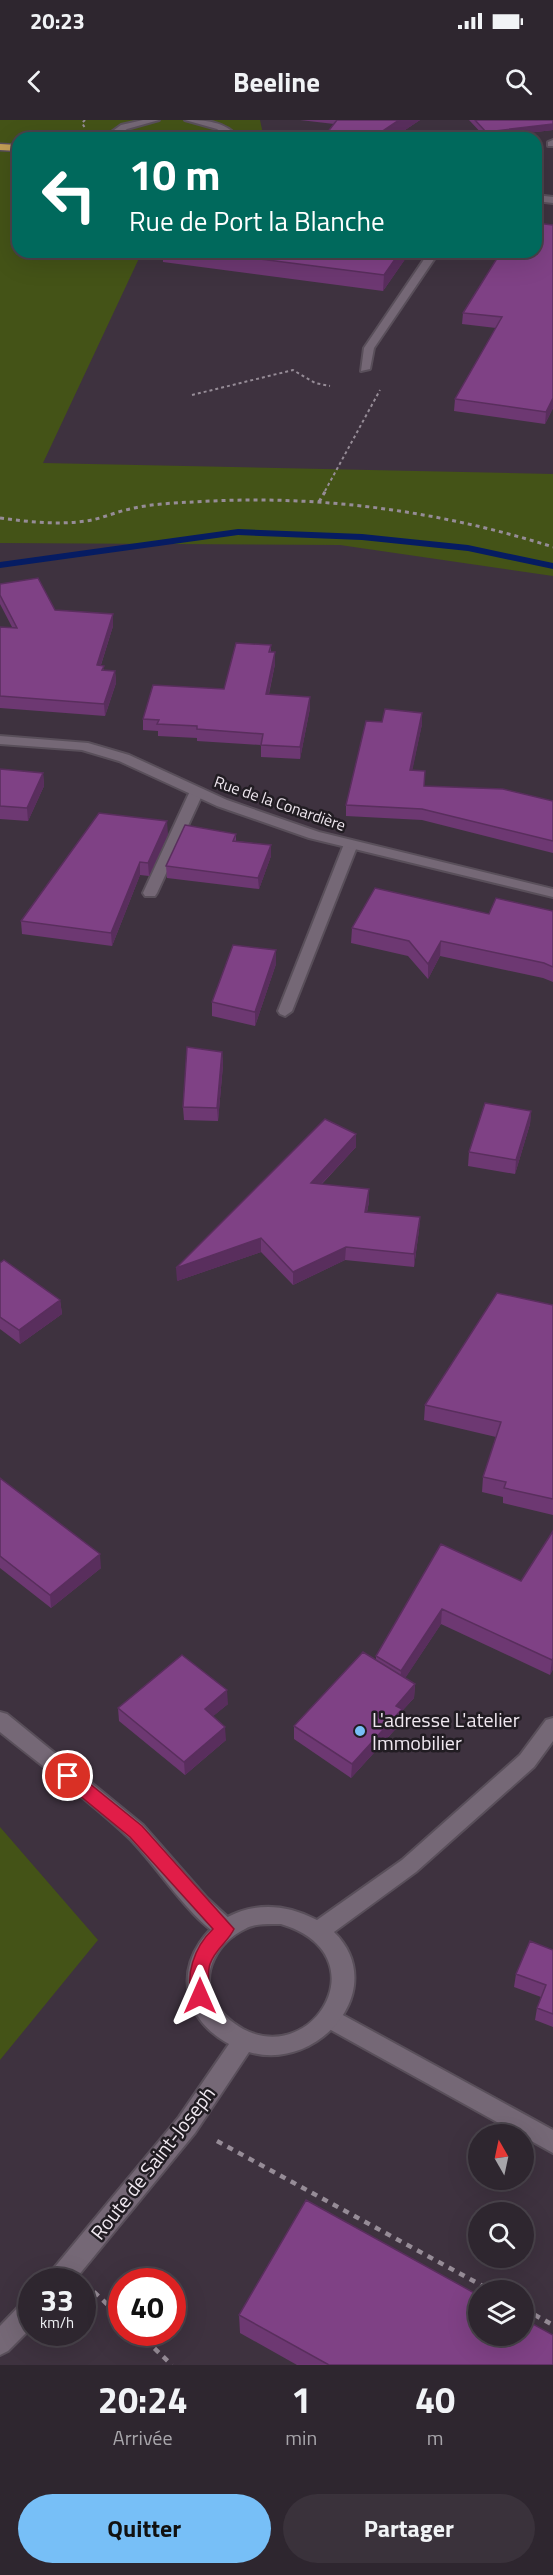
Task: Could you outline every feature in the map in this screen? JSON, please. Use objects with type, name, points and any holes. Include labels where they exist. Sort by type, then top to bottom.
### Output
[{"type":"street","points":[[114,132],[138,122],[155,120]]},
{"type":"street","points":[[189,120],[213,123],[229,132]]},
{"type":"street","points":[[365,369],[369,348],[430,258]]},
{"type":"street","name":"Rue de la Conardière","points":[[0,740],[83,746],[124,758],[222,803],[314,835],[553,893]]},
{"type":"street","points":[[150,893],[197,791]]},
{"type":"street","points":[[285,1011],[351,844]]},
{"type":"street","points":[[0,1720],[136,1832],[200,1905],[225,1929]]},
{"type":"street","points":[[318,1930],[409,1866],[527,1761],[553,1726]]},
{"type":"street","points":[[281,1915],[318,1930],[335,1951],[342,1971],[340,1998],[330,2018],[314,2032],[295,2042],[261,2046],[244,2041],[227,2032],[212,2019],[198,1989],[199,1971],[212,1941],[225,1929],[246,1918],[281,1915]]},
{"type":"street","points":[[330,2018],[553,2142]]},
{"type":"street","name":"Route de Saint-Joseph","points":[[69,2268],[188,2124],[244,2041]]},
{"type":"street","points":[[0,2343],[18,2324]]},
{"type":"path","points":[[319,502],[381,388],[365,369]]},
{"type":"path","points":[[192,395],[293,370],[315,383],[330,386]]},
{"type":"path","points":[[0,518],[39,523],[87,521],[132,509],[194,502],[319,502],[430,516],[510,532],[553,547]]},
{"type":"path","points":[[188,2124],[472,2280]]},
{"type":"path","points":[[96,2294],[108,2305]]},
{"type":"path","points":[[534,2315],[553,2325]]},
{"type":"path","points":[[152,2346],[172,2365]]},
{"type":"green space","points":[[0,120],[260,120],[263,132],[12,132],[12,258],[139,258],[43,463],[553,474],[553,576],[340,545],[0,543]]},
{"type":"green space","points":[[0,1827],[98,1940],[0,2060]]},
{"type":"building","points":[[337,120],[399,120],[381,132],[328,132]]},
{"type":"building","points":[[475,120],[553,120],[553,124],[486,132]]},
{"type":"building","points":[[542,224],[553,225],[553,398],[546,412],[455,399],[502,317],[463,313],[497,258],[542,258]]},
{"type":"building","points":[[252,258],[396,258],[384,275]]},
{"type":"building","points":[[38,578],[55,610],[113,614],[97,665],[104,666],[102,670],[115,671],[104,704],[0,696],[0,627],[17,628],[0,595],[0,584]]},
{"type":"building","points":[[236,643],[271,645],[269,652],[275,652],[266,694],[310,697],[300,747],[261,745],[263,734],[157,724],[159,720],[143,719],[153,685],[224,689]]},
{"type":"building","points":[[385,709],[422,713],[410,770],[425,771],[424,786],[503,789],[553,801],[553,841],[422,809],[346,805],[366,721],[382,722]]},
{"type":"building","points":[[0,769],[43,773],[27,808],[0,806]]},
{"type":"building","points":[[99,813],[167,821],[148,863],[140,862],[111,933],[21,921]]},
{"type":"building","points":[[185,825],[236,834],[233,841],[271,845],[258,878],[166,866]]},
{"type":"building","points":[[375,888],[489,914],[496,898],[553,911],[553,967],[544,963],[441,941],[428,964],[409,941],[352,928]]},
{"type":"building","points":[[233,945],[276,950],[255,1012],[212,1002]]},
{"type":"building","points":[[187,1047],[222,1052],[217,1108],[183,1107]]},
{"type":"building","points":[[485,1103],[531,1111],[516,1160],[469,1152]]},
{"type":"building","points":[[325,1119],[356,1134],[311,1183],[369,1189],[365,1212],[420,1217],[414,1254],[346,1247],[293,1272],[261,1238],[176,1268]]},
{"type":"building","points":[[4,1260],[60,1300],[19,1330],[0,1317],[0,1263]]},
{"type":"building","points":[[497,1293],[553,1305],[553,1499],[504,1488],[506,1482],[483,1477],[501,1422],[425,1405]]},
{"type":"building","points":[[0,1478],[100,1554],[50,1595],[0,1556]]},
{"type":"building","points":[[553,1531],[552,1660],[442,1609],[401,1671],[376,1656],[441,1544],[521,1581]]},
{"type":"building","points":[[363,1652],[415,1684],[396,1706],[402,1709],[352,1764],[294,1726]]},
{"type":"building","points":[[182,1655],[227,1690],[205,1709],[225,1727],[184,1762],[118,1708]]},
{"type":"building","points":[[530,1941],[553,1950],[553,2014],[537,2008],[546,1985],[516,1974]]},
{"type":"building","points":[[306,2200],[468,2289],[468,2346],[534,2346],[534,2325],[553,2335],[553,2365],[329,2365],[239,2315]]},
{"type":"waterway","points":[[0,565],[238,532],[362,537],[468,548],[553,566]]},
{"type":"place","name":"L'adresse L'atelier Immobilier","points":[[360,1731]]},
{"type":"route","points":[[68,1776],[136,1832],[200,1905],[225,1929],[212,1941],[204,1955],[198,1980],[200,1996]]}]
